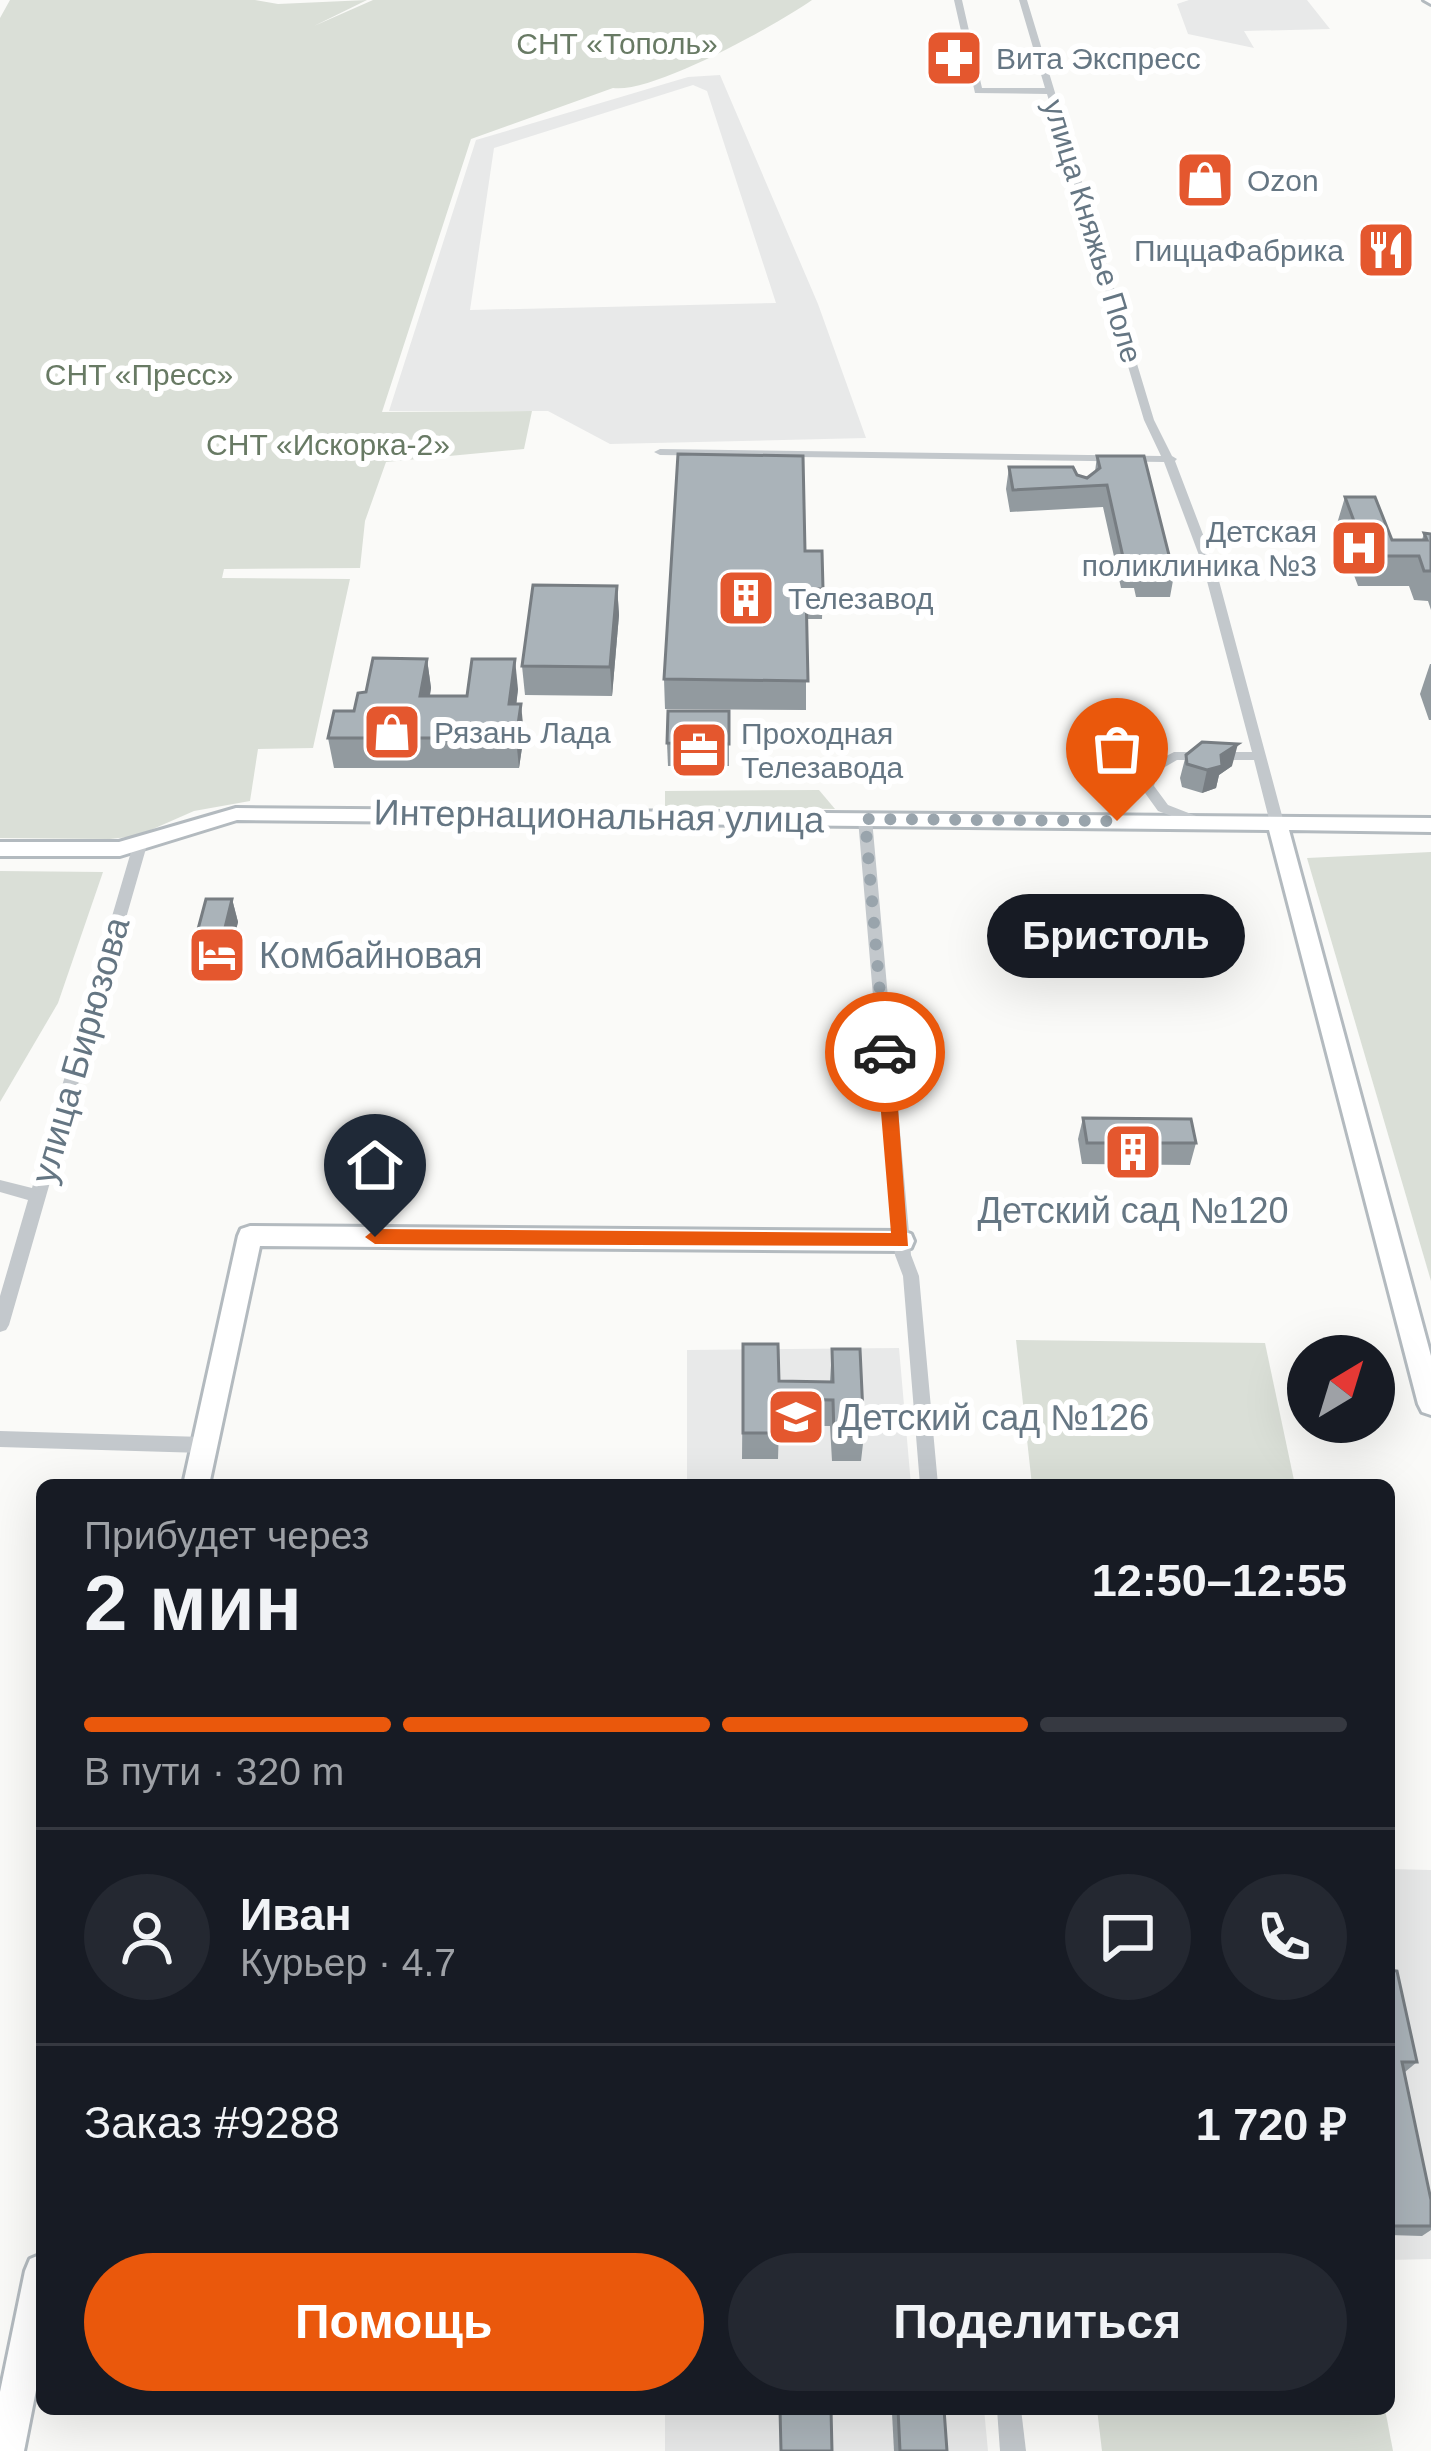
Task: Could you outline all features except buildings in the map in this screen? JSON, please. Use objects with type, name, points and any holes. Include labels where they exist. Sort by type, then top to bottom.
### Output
[{"type":"street","points":[[958,0],[978,92],[1051,92]]},
{"type":"street","name":"улица Княжье Поле","points":[[1023,0],[1149,420],[1171,459]]},
{"type":"street","points":[[660,452],[1171,459],[1202,547],[1431,1404]]},
{"type":"street","points":[[1074,456],[1078,474]]},
{"type":"street","points":[[1199,822],[1156,801],[1147,786],[1148,776],[1165,759],[1200,754],[1258,757]]},
{"type":"street","points":[[1134,821],[1152,810],[1156,801]]},
{"type":"street","name":"Интернациональная улица","points":[[0,849],[140,845],[236,814],[1276,823]]},
{"type":"street","points":[[865,819],[928,1479]]},
{"type":"street","points":[[1276,823],[1431,825]]},
{"type":"street","name":"улица Бирюзова","points":[[0,1325],[140,845]]},
{"type":"street","points":[[0,1186],[38,1196]]},
{"type":"street","points":[[197,1479],[250,1236],[902,1241]]},
{"type":"street","points":[[0,1439],[203,1445]]},
{"type":"street","points":[[6,2451],[36,2301]]},
{"type":"street","points":[[1010,2415],[1013,2451]]},
{"type":"shaded area","points":[[1189,0],[1307,0],[1330,29],[1244,31],[1254,48],[1188,34],[1177,4]]},
{"type":"shaded area","points":[[720,75],[818,304],[866,438],[610,444],[548,411],[389,411],[476,140],[688,77]],"holes":[[[693,85],[707,91],[776,303],[470,310],[494,148]]]},
{"type":"shaded area","name":"Детский сад №126","points":[[899,1348],[910,1479],[687,1479],[687,1350]]},
{"type":"shaded area","points":[[1395,1869],[1431,1870],[1431,2259],[1395,2260]]},
{"type":"shaded area","points":[[665,2415],[985,2415],[988,2451],[665,2451]]},
{"type":"green space","points":[[10,0],[255,0],[278,4],[367,0],[314,26],[373,0],[812,0],[684,69],[632,87],[613,88],[471,139],[382,412],[532,411],[524,449],[386,462],[365,521],[360,568],[224,569],[222,578],[350,579],[313,748],[258,749],[250,801],[194,811],[137,836],[0,838],[0,18]]},
{"type":"green space","points":[[819,790],[835,809],[665,806],[665,791]]},
{"type":"green space","points":[[1431,852],[1431,1281],[1307,858]]},
{"type":"green space","points":[[0,871],[103,872],[58,1003],[0,1102]]},
{"type":"green space","points":[[1016,1340],[1265,1343],[1294,1479],[1031,1479]]},
{"type":"green space","points":[[1098,2415],[1386,2415],[1393,2451],[1102,2451]]},
{"type":"way so far","points":[[885,1052],[865,819],[1117,821]]},
{"type":"place","name":"Вита Экспресс","points":[[954,58]]},
{"type":"place","name":"Ozon","points":[[1205,180]]},
{"type":"place","name":"ПиццаФабрика","points":[[1386,250]]},
{"type":"place","name":"Детская поликлиника №3","points":[[1359,548]]},
{"type":"place","name":"Телезавод","points":[[746,598]]},
{"type":"place","name":"Рязань Лада","points":[[392,732]]},
{"type":"place","name":"Проходная Телезавода","points":[[699,750]]},
{"type":"place","name":"Бристоль","points":[[1117,821]]},
{"type":"place","name":"Комбайновая","points":[[217,955]]},
{"type":"place","name":"Детский сад №120","points":[[1133,1152]]},
{"type":"place","name":"Детский сад №126","points":[[796,1417]]},
{"type":"route","points":[[375,1237],[902,1241],[885,1052]]},
{"type":"park label","name":"СНТ «Тополь»","points":[[617,43]]},
{"type":"park label","name":"СНТ «Пресс»","points":[[139,374]]},
{"type":"park label","name":"СНТ «Искорка-2»","points":[[328,444]]}]
